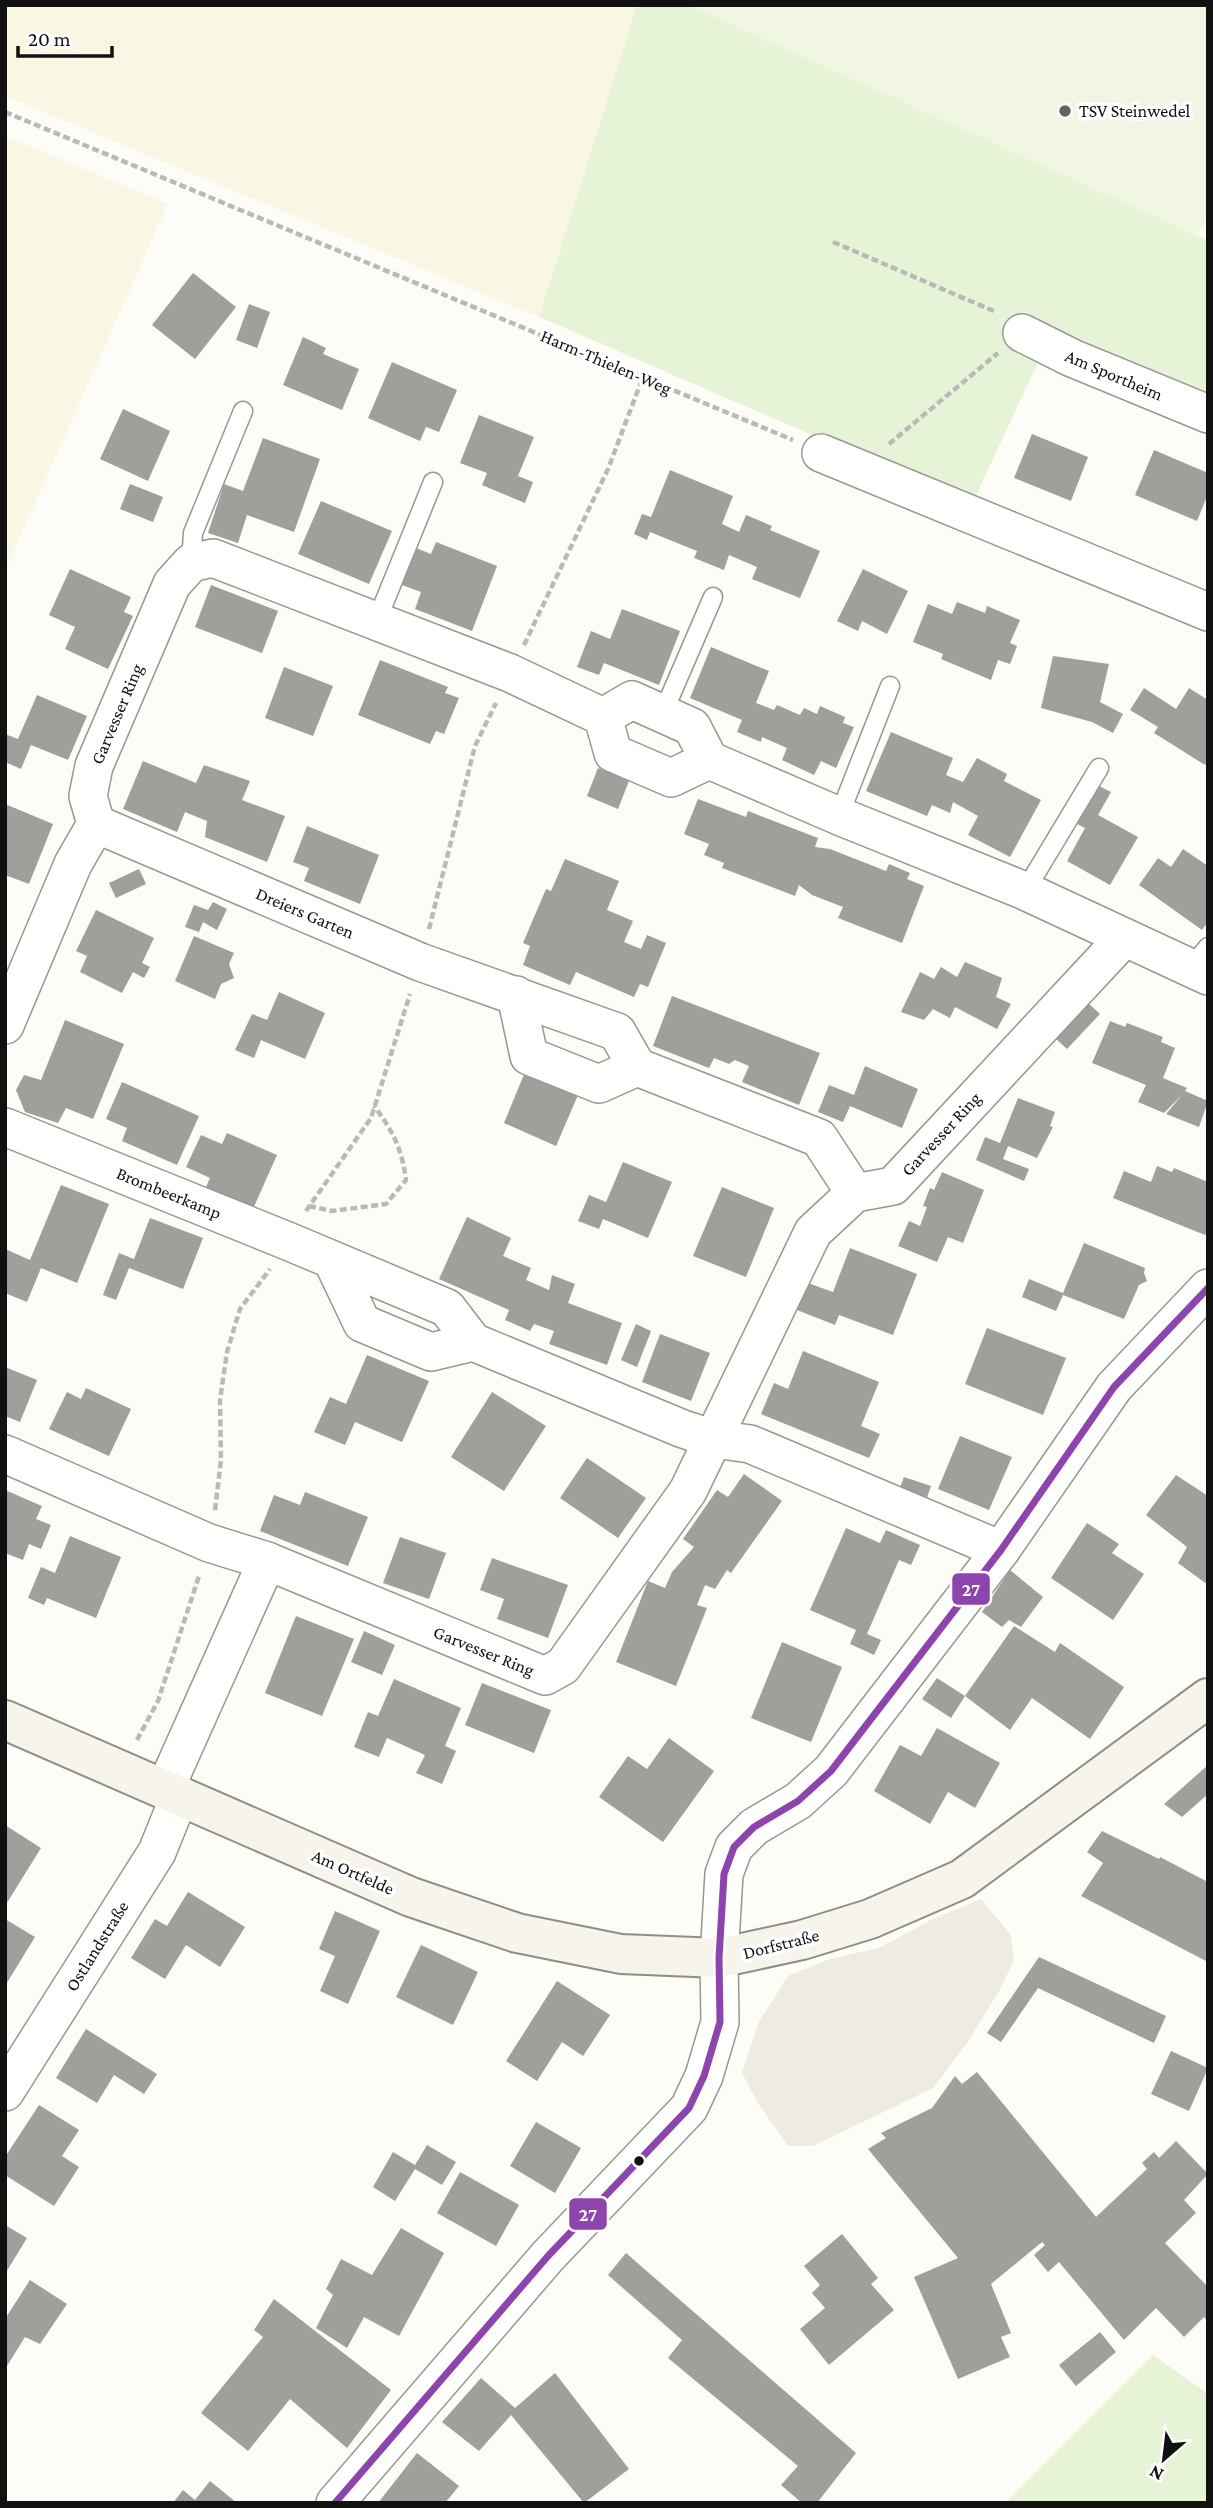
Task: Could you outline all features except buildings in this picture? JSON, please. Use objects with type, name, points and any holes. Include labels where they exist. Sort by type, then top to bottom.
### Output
[{"type":"street","name":"Am Sportheim","points":[[1022,333],[1072,358],[1208,414]]},
{"type":"street","points":[[821,453],[1208,612]]},
{"type":"street","points":[[191,563],[213,558],[510,673],[603,717],[613,753],[671,778],[709,760]]},
{"type":"street","name":"Garvesser Ring","points":[[96,824],[88,796],[94,766],[172,584],[191,563]]},
{"type":"street","points":[[603,717],[632,700],[692,727],[709,760],[1025,891],[1124,938],[1202,964]]},
{"type":"street","points":[[5,1026],[73,864],[96,824]]},
{"type":"street","name":"Dreiers Garten","points":[[96,824],[420,962],[617,1032],[637,1067]]},
{"type":"street","name":"Garvesser Ring","points":[[5,1454],[209,1543],[267,1561],[545,1676],[563,1666],[680,1502],[714,1439],[813,1232],[855,1193],[893,1186],[1124,938]]},
{"type":"street","points":[[516,995],[529,1056],[599,1084],[637,1067],[819,1138],[855,1193]]},
{"type":"street","name":"Brombeerkamp","points":[[5,1127],[332,1260],[362,1323],[431,1352],[473,1342],[683,1429],[714,1439]]},
{"type":"street","points":[[719,1958],[724,1874],[734,1847],[754,1827],[798,1801],[831,1771],[1001,1550],[1114,1387],[1208,1288]]},
{"type":"street","points":[[714,1439],[750,1444],[1001,1550]]},
{"type":"street","points":[[173,1792],[267,1561]]},
{"type":"street","name":"Dorfstraße","points":[[335,2503],[548,2256],[689,2108],[704,2076],[720,2022],[719,1958],[802,1940],[870,1919],[962,1879],[1208,1698]]},
{"type":"street","name":"Am Ortfelde","points":[[5,1720],[411,1898],[517,1933],[621,1954],[719,1958]]},
{"type":"street","name":"Ostlandstraße","points":[[5,2092],[157,1852],[173,1792]]},
{"type":"lane","points":[[191,563],[193,533],[243,411]]},
{"type":"lane","points":[[377,620],[433,482]]},
{"type":"lane","points":[[663,713],[713,597]]},
{"type":"lane","points":[[839,816],[890,686]]},
{"type":"lane","points":[[1025,891],[1099,768]]},
{"type":"path","name":"Harm-Thielen-Weg","points":[[5,112],[821,453]]},
{"type":"path","points":[[833,242],[1001,314],[1022,333],[860,468]]},
{"type":"path","points":[[113,1766],[119,1748],[139,1739],[158,1701],[209,1543],[221,1460],[220,1400],[227,1352],[240,1309],[290,1242],[309,1206],[371,1118],[420,962],[475,746],[608,470],[643,377]]},
{"type":"path","points":[[309,1206],[332,1212],[386,1204],[406,1180],[403,1156],[390,1127],[374,1106]]},
{"type":"shaded area","points":[[5,5],[637,5],[539,317],[5,96]]},
{"type":"shaded area","points":[[5,136],[168,204],[5,570]]},
{"type":"shaded area","points":[[981,1899],[1011,1935],[1014,1959],[1002,1986],[969,2040],[933,2088],[813,2146],[788,2146],[758,2103],[742,2073],[759,2022],[788,1976],[830,1959],[879,1948],[931,1920]]},
{"type":"green space","points":[[637,5],[690,5],[1208,240],[1208,394],[1054,328],[972,504],[539,317]]},
{"type":"green space","name":"TSV Steinwedel","points":[[690,5],[1208,5],[1208,217],[1198,236]]},
{"type":"green space","points":[[1153,2355],[1208,2394],[1208,2503],[1005,2503]]},
{"type":"transit line","name":"27","points":[[335,2503],[548,2256],[689,2108],[704,2076],[720,2022],[719,1958],[724,1874],[734,1847],[754,1827],[798,1801],[831,1771],[1001,1550],[1114,1387],[1208,1288]]},
{"type":"place","name":"TSV Steinwedel","points":[[1065,111]]}]
